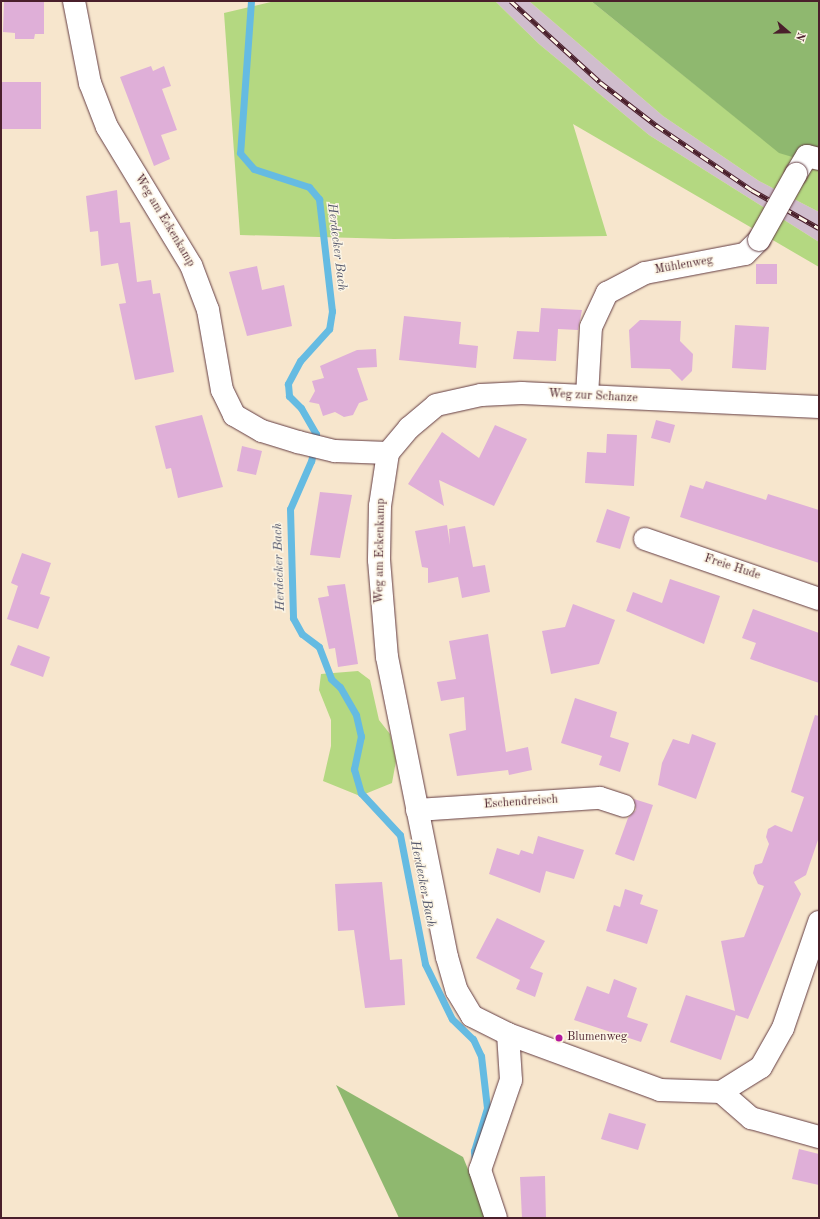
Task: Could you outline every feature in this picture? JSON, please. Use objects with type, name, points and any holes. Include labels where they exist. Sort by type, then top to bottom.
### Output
[{"type":"street","name":"Weg am Eckenkamp","points":[[74,1],[90,83],[107,127],[192,265],[208,310],[222,390],[234,415],[262,432],[298,442],[335,451],[388,453],[380,506],[381,609],[417,810],[447,957],[457,991],[472,1016],[508,1034]]},
{"type":"street","name":"Mühlenweg","points":[[586,396],[591,327],[607,293],[645,273],[745,254],[759,240],[807,156],[819,158]]},
{"type":"street","name":"Weg zur Schanze","points":[[388,453],[409,428],[436,405],[481,395],[586,396],[819,407]]},
{"type":"street","name":"Freie Hude","points":[[645,539],[819,599]]},
{"type":"street","name":"Eschendreisch","points":[[417,810],[600,798],[624,806]]},
{"type":"street","points":[[496,1218],[480,1170],[511,1080],[508,1034],[660,1090],[721,1092],[761,1067],[783,1028],[819,922]]},
{"type":"street","points":[[721,1092],[751,1118],[819,1137]]},
{"type":"shaded area","points":[[495,1],[529,1],[663,116],[759,181],[819,212],[819,242],[649,135],[539,44]]},
{"type":"green space","points":[[275,1],[495,1],[539,44],[649,135],[819,242],[819,267],[573,124],[607,236],[394,239],[240,235],[224,13]]},
{"type":"green space","points":[[529,1],[591,1],[779,152],[819,165],[819,212],[759,181],[663,116]]},
{"type":"green space","points":[[591,1],[819,1],[819,165],[779,153]]},
{"type":"green space","points":[[358,671],[370,680],[379,720],[390,734],[396,761],[392,783],[360,796],[323,781],[331,746],[331,720],[319,690],[321,674]]},
{"type":"green space","points":[[336,1085],[463,1157],[488,1218],[399,1218]]},
{"type":"building","points":[[4,1],[44,1],[44,34],[35,34],[34,39],[15,39],[15,33],[3,32]]},
{"type":"building","points":[[151,66],[153,71],[164,66],[171,86],[162,89],[177,130],[161,135],[170,159],[154,166],[120,77]]},
{"type":"building","points":[[2,82],[41,82],[41,129],[1,129]]},
{"type":"building","points":[[117,190],[120,223],[130,222],[137,282],[151,280],[153,294],[160,293],[174,372],[135,380],[119,304],[126,303],[118,263],[101,266],[98,231],[90,232],[86,196]]},
{"type":"building","points":[[756,264],[777,264],[777,284],[756,284]]},
{"type":"building","points":[[257,266],[262,290],[284,285],[292,326],[247,336],[229,272]]},
{"type":"building","points":[[541,308],[582,310],[578,330],[558,329],[556,361],[513,359],[517,331],[539,332]]},
{"type":"building","points":[[404,316],[461,322],[459,344],[478,346],[476,368],[399,360]]},
{"type":"building","points":[[640,320],[681,321],[680,341],[693,354],[692,371],[682,381],[670,369],[631,368],[629,330]]},
{"type":"building","points":[[735,325],[769,327],[766,370],[732,368]]},
{"type":"building","points":[[376,349],[377,367],[357,368],[368,400],[359,403],[353,415],[344,417],[335,412],[323,416],[319,404],[309,402],[315,391],[312,381],[324,378],[320,366],[357,350]]},
{"type":"building","points":[[202,415],[223,487],[178,498],[171,468],[166,469],[155,426]]},
{"type":"building","points":[[656,420],[675,425],[670,443],[651,438]]},
{"type":"building","points":[[495,425],[527,439],[494,506],[439,480],[444,506],[408,484],[442,432],[479,458]]},
{"type":"building","points":[[607,434],[637,435],[634,486],[585,483],[587,452],[606,453]]},
{"type":"building","points":[[242,446],[262,451],[256,475],[237,471]]},
{"type":"building","points":[[706,481],[766,500],[768,494],[819,510],[819,563],[680,517],[690,485],[703,489]]},
{"type":"building","points":[[320,492],[352,495],[340,558],[310,555]]},
{"type":"building","points":[[607,509],[630,517],[620,549],[596,542]]},
{"type":"building","points":[[447,525],[450,545],[449,529],[465,526],[473,567],[485,565],[490,592],[462,598],[458,577],[428,583],[428,568],[422,567],[415,531]]},
{"type":"building","points":[[22,553],[51,563],[40,594],[50,597],[38,629],[7,619],[18,586],[11,583]]},
{"type":"building","points":[[670,579],[720,596],[704,644],[626,611],[633,592],[662,603]]},
{"type":"building","points":[[345,584],[358,664],[338,667],[335,648],[329,649],[318,598],[329,596],[327,586]]},
{"type":"building","points":[[573,604],[615,620],[599,664],[551,674],[542,631],[565,627]]},
{"type":"building","points":[[753,609],[819,633],[819,683],[750,659],[756,643],[742,638]]},
{"type":"building","points":[[488,634],[506,752],[528,747],[532,770],[509,775],[508,770],[457,776],[449,734],[466,730],[464,697],[441,701],[437,682],[456,679],[449,641]]},
{"type":"building","points":[[18,645],[50,657],[43,677],[10,665]]},
{"type":"building","points":[[575,698],[617,712],[610,737],[629,743],[620,772],[599,765],[602,756],[561,743]]},
{"type":"building","points":[[815,715],[819,716],[819,837],[806,875],[794,882],[801,894],[748,1019],[736,1015],[721,1060],[670,1042],[686,995],[735,1011],[721,941],[744,937],[764,886],[758,884],[753,873],[755,865],[762,863],[769,844],[766,837],[768,829],[775,825],[792,832],[804,797],[791,792]]},
{"type":"building","points":[[692,734],[716,743],[696,799],[658,785],[662,763],[673,739],[689,744]]},
{"type":"building","points":[[634,799],[653,805],[634,861],[615,854],[628,818],[636,810]]},
{"type":"building","points":[[538,836],[584,850],[574,879],[546,871],[540,893],[489,874],[497,848],[519,855],[521,850],[533,854]]},
{"type":"building","points":[[382,882],[390,960],[402,959],[405,1005],[365,1008],[354,930],[338,931],[335,884]]},
{"type":"building","points":[[625,889],[643,895],[640,904],[658,910],[647,944],[606,931],[614,905],[620,907]]},
{"type":"building","points":[[497,918],[545,941],[530,968],[543,973],[535,997],[516,989],[520,980],[476,958]]},
{"type":"building","points":[[614,979],[637,988],[627,1017],[648,1024],[641,1042],[574,1020],[587,986],[609,994]]},
{"type":"building","points":[[609,1113],[646,1124],[638,1150],[601,1139]]},
{"type":"building","points":[[799,1149],[819,1154],[819,1185],[792,1179]]},
{"type":"building","points":[[545,1176],[546,1218],[522,1218],[520,1177]]},
{"type":"waterway","name":"Herdecker Bach","points":[[251,1],[240,153],[254,169],[309,187],[319,199],[332,311],[329,329],[300,361],[288,384],[289,396],[301,408],[316,434],[311,461],[290,509],[293,618],[302,634],[319,647],[331,679],[340,687],[356,715],[361,736],[354,769],[361,793],[400,835],[425,964],[452,1019],[473,1039],[481,1056],[487,1108],[474,1151],[475,1162]]},
{"type":"railway","points":[[511,1],[600,82],[656,125],[752,190],[819,228]]},
{"type":"place","name":"Blumenweg","points":[[559,1038]]}]
